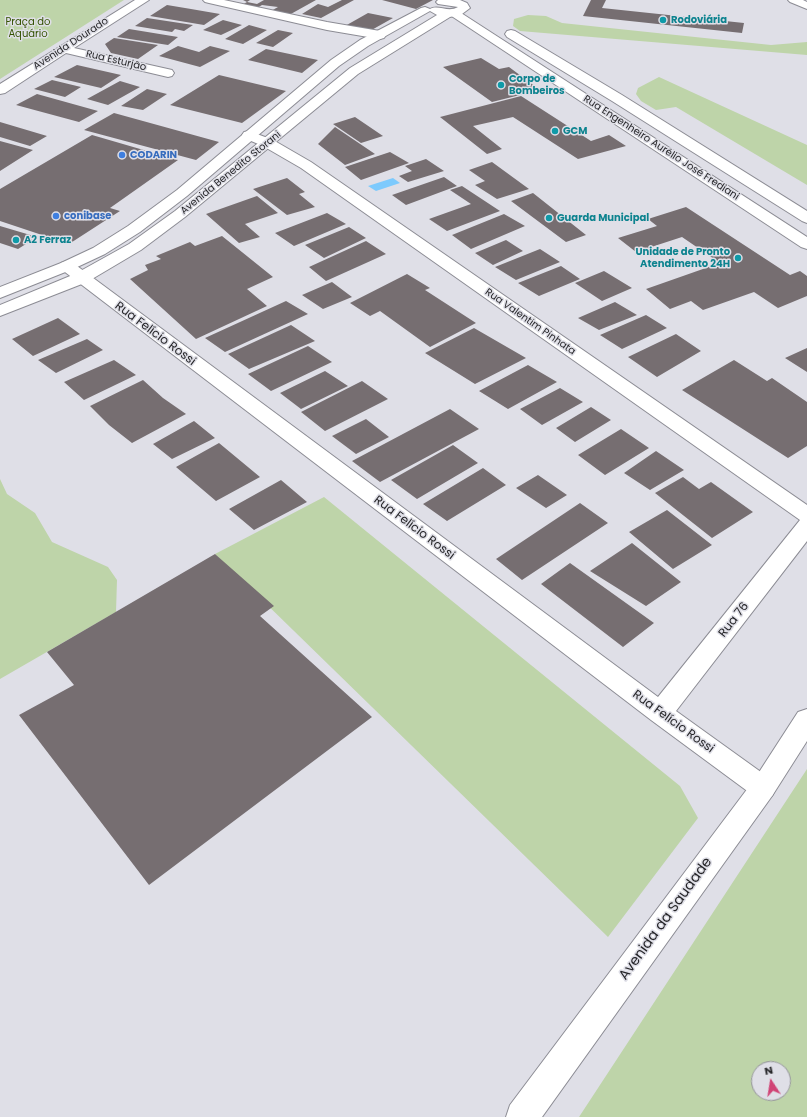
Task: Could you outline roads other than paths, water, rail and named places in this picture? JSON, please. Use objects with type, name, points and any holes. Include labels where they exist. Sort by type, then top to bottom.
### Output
[{"type":"street","name":"Avenida Dourado","points":[[0,90],[143,0]]},
{"type":"street","points":[[209,0],[327,26],[380,35]]},
{"type":"street","name":"Rua Engenheiro Aurélio José Frediani","points":[[453,6],[493,24],[617,98],[807,218]]},
{"type":"street","name":"Rua Engenheiro Aurélio José Frediani","points":[[453,6],[807,244]]},
{"type":"street","name":"Avenida Benedito Storani","points":[[0,293],[74,272],[99,250],[134,229],[182,193],[335,63],[364,43],[380,35],[453,6]]},
{"type":"street","name":"Avenida Benedito Storani","points":[[0,311],[74,272],[135,247],[180,214],[354,71],[453,6]]},
{"type":"street","points":[[327,26],[364,43]]},
{"type":"street","name":"Rua Esturjão","points":[[64,50],[168,73]]},
{"type":"street","name":"Rua Valentim Pinhata","points":[[249,135],[268,143],[306,165],[807,515]]},
{"type":"street","name":"Rua Felício Rossi","points":[[74,272],[660,713],[763,788]]},
{"type":"street","name":"Rua 76","points":[[660,713],[807,526]]},
{"type":"street","name":"Avenida da Saudade","points":[[522,1117],[763,788],[807,718]]},
{"type":"water","points":[[393,178],[400,183],[376,191],[368,186]]},
{"type":"place","name":"Rodoviária","points":[[663,20]]},
{"type":"place","name":"Corpo de Bombeiros","points":[[501,85]]},
{"type":"place","name":"GCM","points":[[555,131]]},
{"type":"place","name":"CODARIN","points":[[122,155]]},
{"type":"place","name":"conibase","points":[[56,216]]},
{"type":"place","name":"Guarda Municipal","points":[[549,218]]},
{"type":"place","name":"A2 Ferraz","points":[[16,240]]},
{"type":"place","name":"Unidade de Pronto Atendimento 24H","points":[[738,258]]},
{"type":"park label","name":"Praça do Aquário","points":[[28,28]]}]
